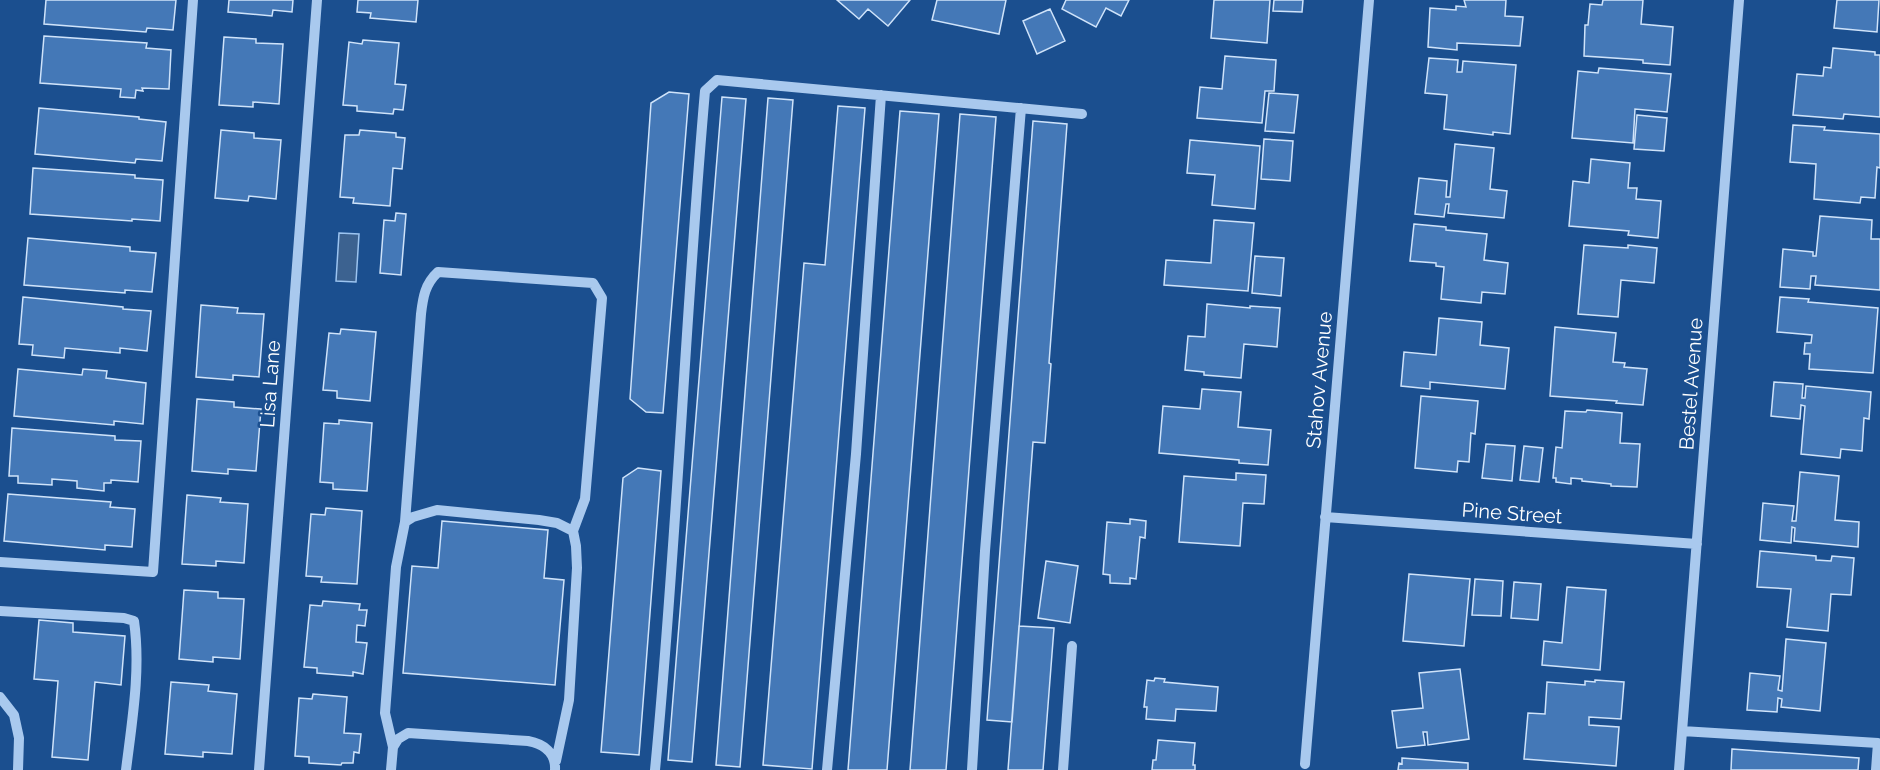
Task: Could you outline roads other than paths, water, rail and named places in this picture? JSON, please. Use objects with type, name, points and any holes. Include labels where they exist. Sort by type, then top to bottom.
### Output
[{"type":"street","points":[[0,562],[153,572],[194,0]]},
{"type":"street","name":"Lisa Lane","points":[[259,770],[316,0]]},
{"type":"street","name":"Stahov Avenue","points":[[1305,764],[1370,0]]},
{"type":"street","name":"Bestel Avenue","points":[[1679,770],[1739,0]]},
{"type":"street","points":[[655,770],[666,656],[691,262],[705,91],[717,80],[1082,114]]},
{"type":"street","points":[[827,770],[856,454],[881,94]]},
{"type":"street","points":[[972,770],[985,551],[1021,108]]},
{"type":"street","points":[[392,770],[393,747],[385,713],[396,567],[405,522],[424,292],[438,272],[593,283],[602,298],[585,499],[573,531],[577,568],[569,699],[556,765]]},
{"type":"street","points":[[405,522],[412,517],[437,510],[539,520],[557,523],[573,531]]},
{"type":"street","name":"Pine Street","points":[[1326,518],[1697,543]]},
{"type":"street","points":[[0,611],[124,618],[134,621],[138,645],[126,770]]},
{"type":"street","points":[[1063,770],[1072,646]]},
{"type":"street","points":[[0,698],[14,715],[19,738],[18,770]]},
{"type":"street","points":[[1682,731],[1878,743],[1876,770]]},
{"type":"street","points":[[393,747],[398,739],[408,733],[528,741],[540,743],[547,748],[556,765]]},
{"type":"water","points":[[339,233],[359,234],[356,282],[336,281]]}]
